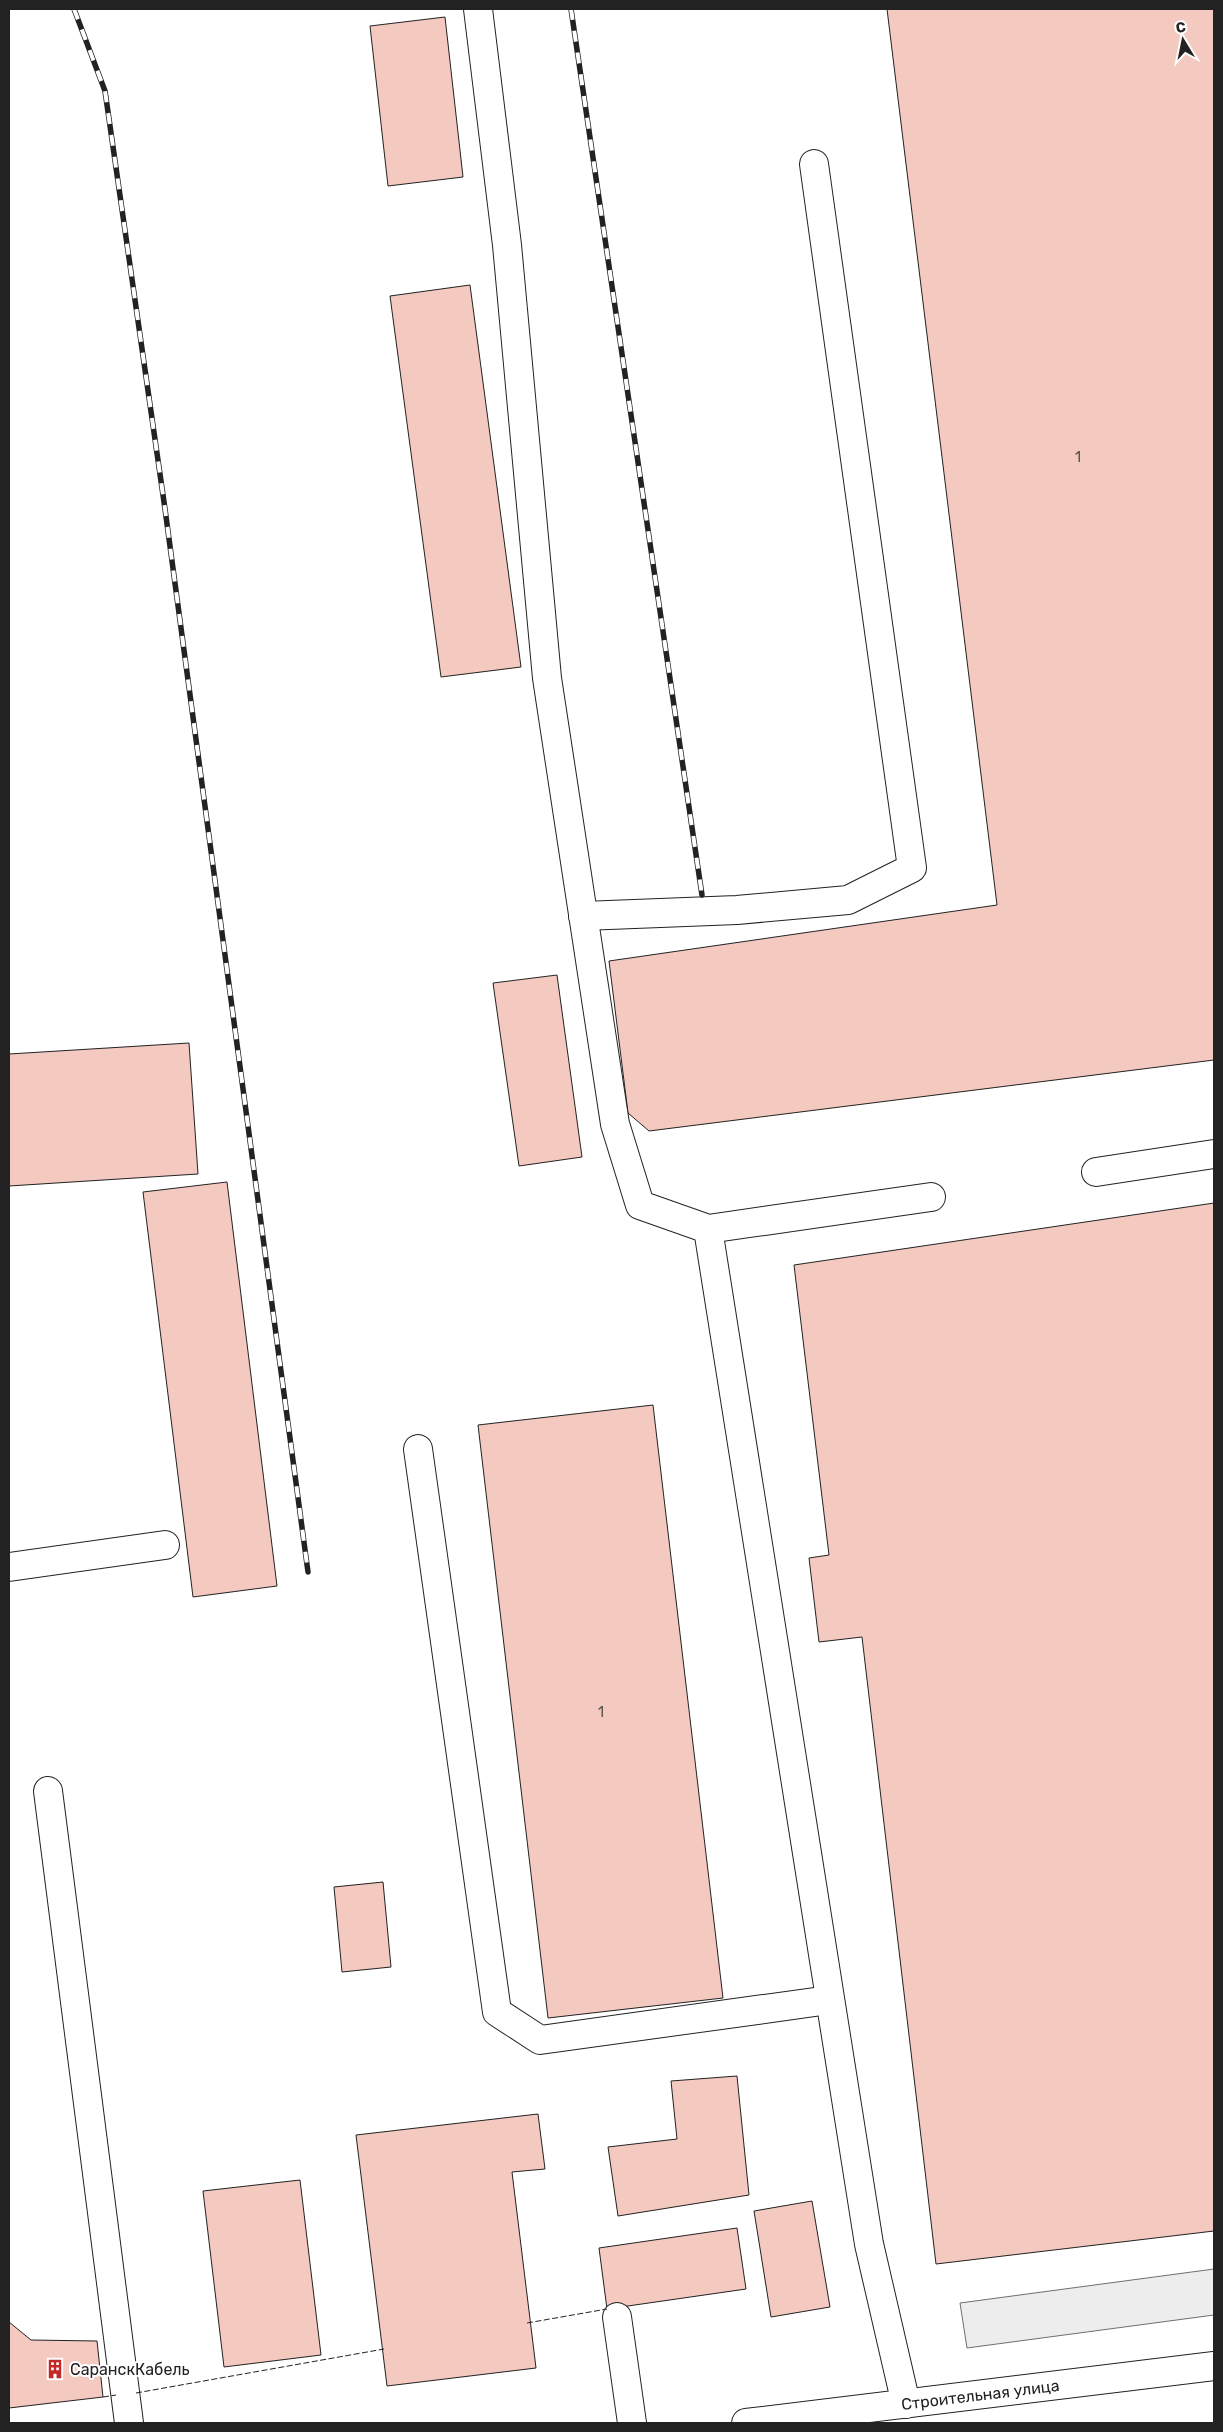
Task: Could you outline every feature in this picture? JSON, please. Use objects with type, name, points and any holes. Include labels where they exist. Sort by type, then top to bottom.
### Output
[{"type":"street","points":[[478,9],[507,245],[547,678],[615,1124],[640,1205],[708,1229],[931,1196]]},
{"type":"street","points":[[583,916],[738,910],[848,900],[912,868],[814,164]]},
{"type":"street","points":[[1096,1172],[1214,1154]]},
{"type":"street","points":[[708,1229],[869,2244],[906,2404]]},
{"type":"street","points":[[418,1449],[497,2012],[540,2040],[829,2000]]},
{"type":"street","points":[[9,1567],[164,1545]]},
{"type":"street","points":[[48,1792],[129,2423]]},
{"type":"street","points":[[617,2317],[632,2423]]},
{"type":"street","name":"Строительная улица","points":[[746,2423],[1214,2366]]},
{"type":"shaded area","points":[[1214,2269],[1214,2315],[967,2348],[960,2303]]},
{"type":"building","points":[[887,9],[1214,9],[1214,1060],[649,1131],[628,1113],[609,961],[997,905]]},
{"type":"building","points":[[445,17],[463,177],[388,186],[370,26]]},
{"type":"building","points":[[470,285],[521,667],[441,677],[390,296]]},
{"type":"building","points":[[557,975],[582,1157],[519,1166],[493,983]]},
{"type":"building","points":[[189,1043],[198,1174],[9,1186],[9,1054]]},
{"type":"building","points":[[227,1182],[277,1586],[193,1597],[143,1192]]},
{"type":"building","points":[[1214,1203],[1214,2231],[936,2264],[862,1637],[819,1642],[809,1558],[829,1555],[794,1265]]},
{"type":"building","points":[[653,1405],[723,1998],[548,2018],[478,1425]]},
{"type":"building","points":[[383,1882],[391,1967],[342,1972],[334,1887]]},
{"type":"building","points":[[737,2076],[749,2195],[618,2216],[608,2147],[677,2139],[671,2081]]},
{"type":"building","points":[[538,2114],[545,2169],[512,2172],[536,2368],[387,2386],[356,2135]]},
{"type":"building","points":[[300,2180],[321,2355],[224,2367],[203,2191]]},
{"type":"building","points":[[812,2201],[830,2307],[771,2317],[754,2211]]},
{"type":"building","points":[[737,2228],[746,2289],[607,2309],[599,2248]]},
{"type":"building","name":"СаранскКабель","points":[[9,2322],[31,2340],[97,2341],[103,2397],[9,2408]]},
{"type":"railway","points":[[74,9],[105,91],[165,509],[308,1572]]},
{"type":"railway","points":[[571,9],[702,895]]},
{"type":"fence","points":[[527,2323],[607,2309]]},
{"type":"fence","points":[[136,2393],[384,2349]]},
{"type":"fence","points":[[103,2397],[116,2395]]},
{"type":"place","name":"СаранскКабель","points":[[55,2369]]}]
